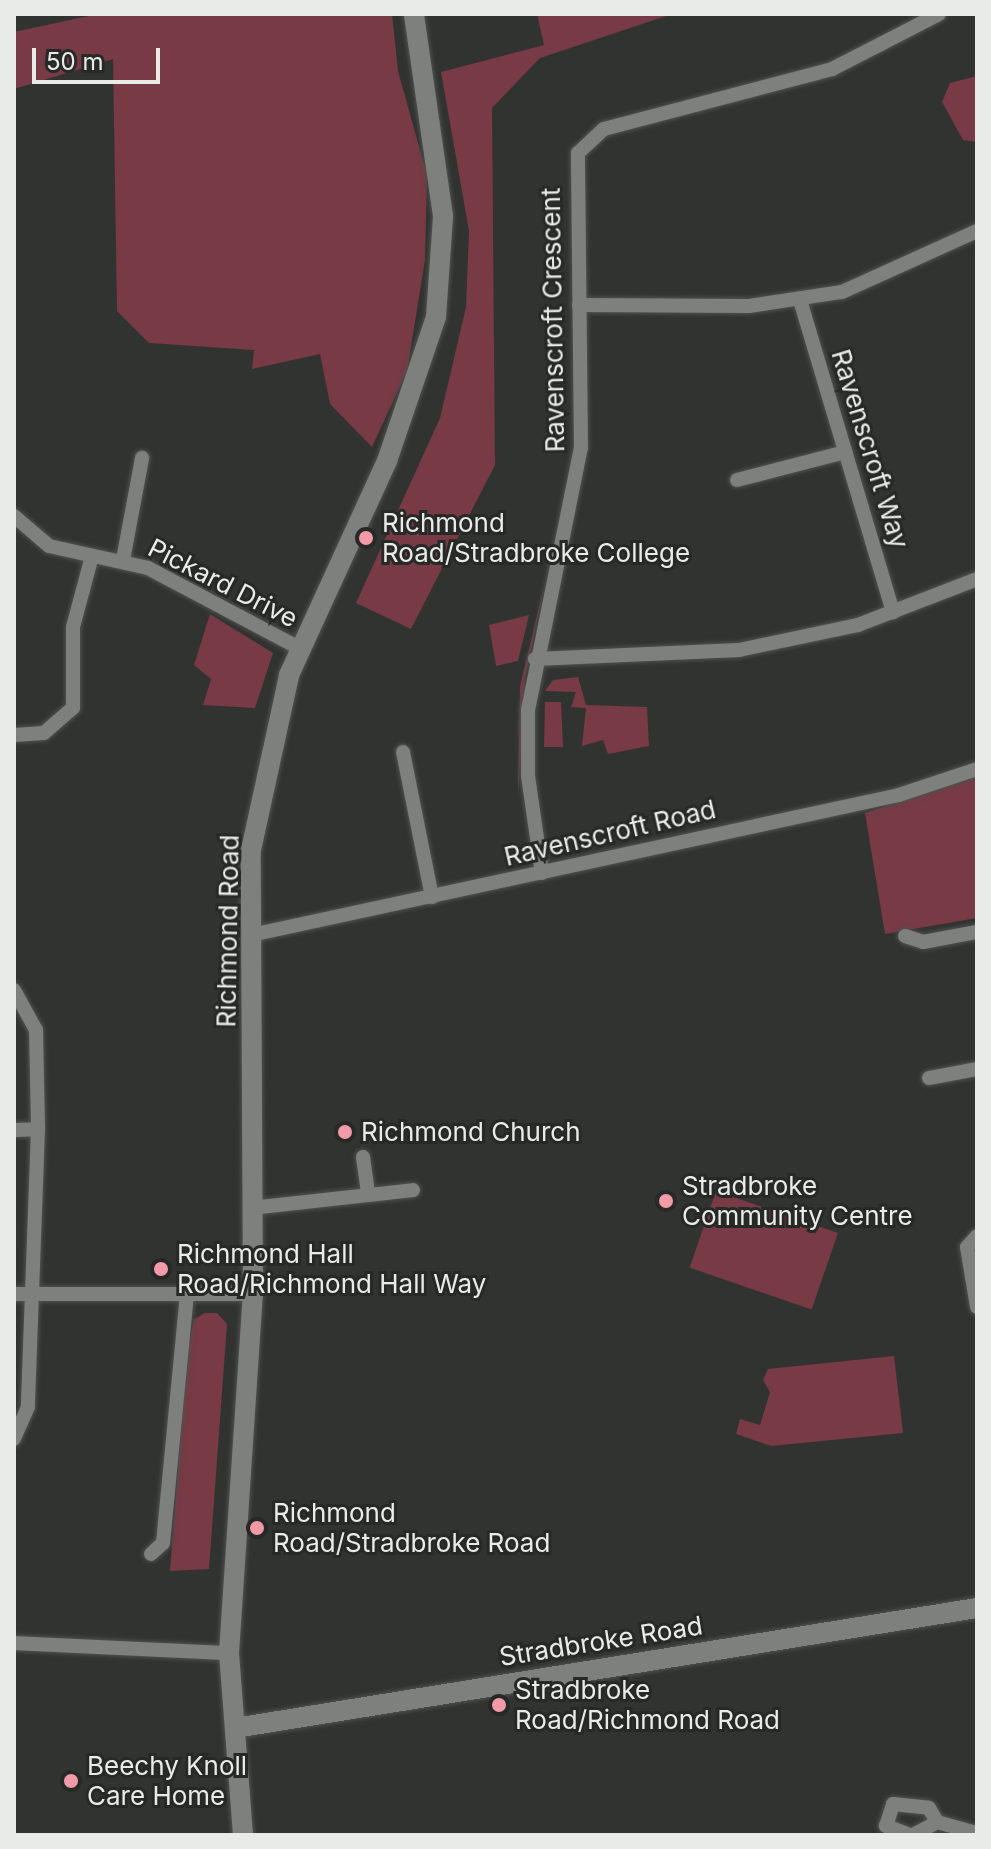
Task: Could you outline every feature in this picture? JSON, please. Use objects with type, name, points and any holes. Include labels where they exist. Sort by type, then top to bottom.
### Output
[{"type":"main road","name":"Richmond Road","points":[[243,1835],[229,1653],[253,1294],[251,850],[265,768],[301,649],[387,461],[436,317],[443,216],[414,14]]},
{"type":"main road","name":"Stradbroke Road","points":[[235,1728],[977,1608]]},
{"type":"street","name":"Ravenscroft Crescent","points":[[542,873],[528,776],[535,659],[578,469],[576,164],[592,135],[832,69],[939,14]]},
{"type":"street","points":[[579,305],[800,300],[884,278],[977,231]]},
{"type":"street","name":"Ravenscroft Way","points":[[800,300],[893,612]]},
{"type":"street","points":[[737,480],[845,452]]},
{"type":"street","name":"Pickard Drive","points":[[123,560],[142,458]]},
{"type":"street","name":"Pickard Drive","points":[[14,516],[49,546],[123,560],[173,578],[301,649]]},
{"type":"street","points":[[14,735],[44,733],[73,708],[73,627],[92,556]]},
{"type":"street","points":[[535,659],[739,650],[893,612],[977,579]]},
{"type":"street","points":[[403,752],[432,897]]},
{"type":"street","name":"Ravenscroft Road","points":[[251,935],[899,795],[977,769]]},
{"type":"street","points":[[905,936],[923,942],[977,932]]},
{"type":"street","points":[[14,990],[36,1030],[38,1129],[36,1294],[27,1418],[14,1439]]},
{"type":"street","points":[[929,1078],[977,1069]]},
{"type":"street","points":[[14,1130],[38,1129]]},
{"type":"street","points":[[363,1157],[368,1192]]},
{"type":"street","points":[[251,1208],[368,1192],[413,1190]]},
{"type":"street","points":[[977,1236],[967,1247],[977,1307]]},
{"type":"street","points":[[151,1554],[163,1543],[187,1292]]},
{"type":"street","points":[[14,1294],[253,1294]]},
{"type":"street","points":[[14,1643],[229,1653]]},
{"type":"street","points":[[937,1822],[929,1808],[893,1804],[886,1826],[912,1835],[937,1822],[977,1833]]},
{"type":"shaded area","points":[[98,14],[392,14],[398,71],[427,175],[425,260],[407,371],[372,447],[330,404],[320,354],[252,369],[254,350],[149,343],[117,311],[113,59],[14,89],[14,32]]},
{"type":"shaded area","points":[[537,14],[672,14],[540,58],[492,108],[495,465],[411,629],[356,603],[440,418],[466,307],[469,231],[441,72],[544,45]]},
{"type":"shaded area","points":[[977,76],[977,142],[963,140],[942,102],[950,83]]},
{"type":"shaded area","points":[[544,587],[525,679],[518,799],[520,686]]},
{"type":"shaded area","points":[[210,614],[273,653],[255,708],[203,705],[211,679],[194,665]]},
{"type":"shaded area","points":[[529,615],[518,661],[496,666],[489,625]]},
{"type":"shaded area","points":[[578,677],[586,705],[647,707],[649,746],[608,754],[603,740],[582,746],[586,708],[571,707],[576,692],[545,691],[553,680]]},
{"type":"shaded area","points":[[545,702],[561,702],[563,747],[544,747]]},
{"type":"shaded area","points":[[977,777],[977,918],[885,934],[865,813]]},
{"type":"shaded area","points":[[716,1191],[838,1233],[812,1310],[690,1268]]},
{"type":"shaded area","points":[[205,1313],[217,1313],[227,1324],[209,1569],[170,1571],[187,1356],[194,1319]]},
{"type":"shaded area","points":[[894,1356],[903,1433],[771,1446],[736,1434],[740,1419],[760,1425],[770,1392],[763,1380],[768,1369]]},
{"type":"place","name":"Richmond Road/Stradbroke College","points":[[366,538]]},
{"type":"place","name":"Richmond Church","points":[[345,1132]]},
{"type":"place","name":"Stradbroke Community Centre","points":[[666,1201]]},
{"type":"place","name":"Richmond Hall Road/Richmond Hall Way","points":[[161,1269]]},
{"type":"place","name":"Richmond Road/Stradbroke Road","points":[[257,1528]]},
{"type":"place","name":"Stradbroke Road/Richmond Road","points":[[499,1705]]},
{"type":"place","name":"Beechy Knoll Care Home","points":[[71,1781]]}]
